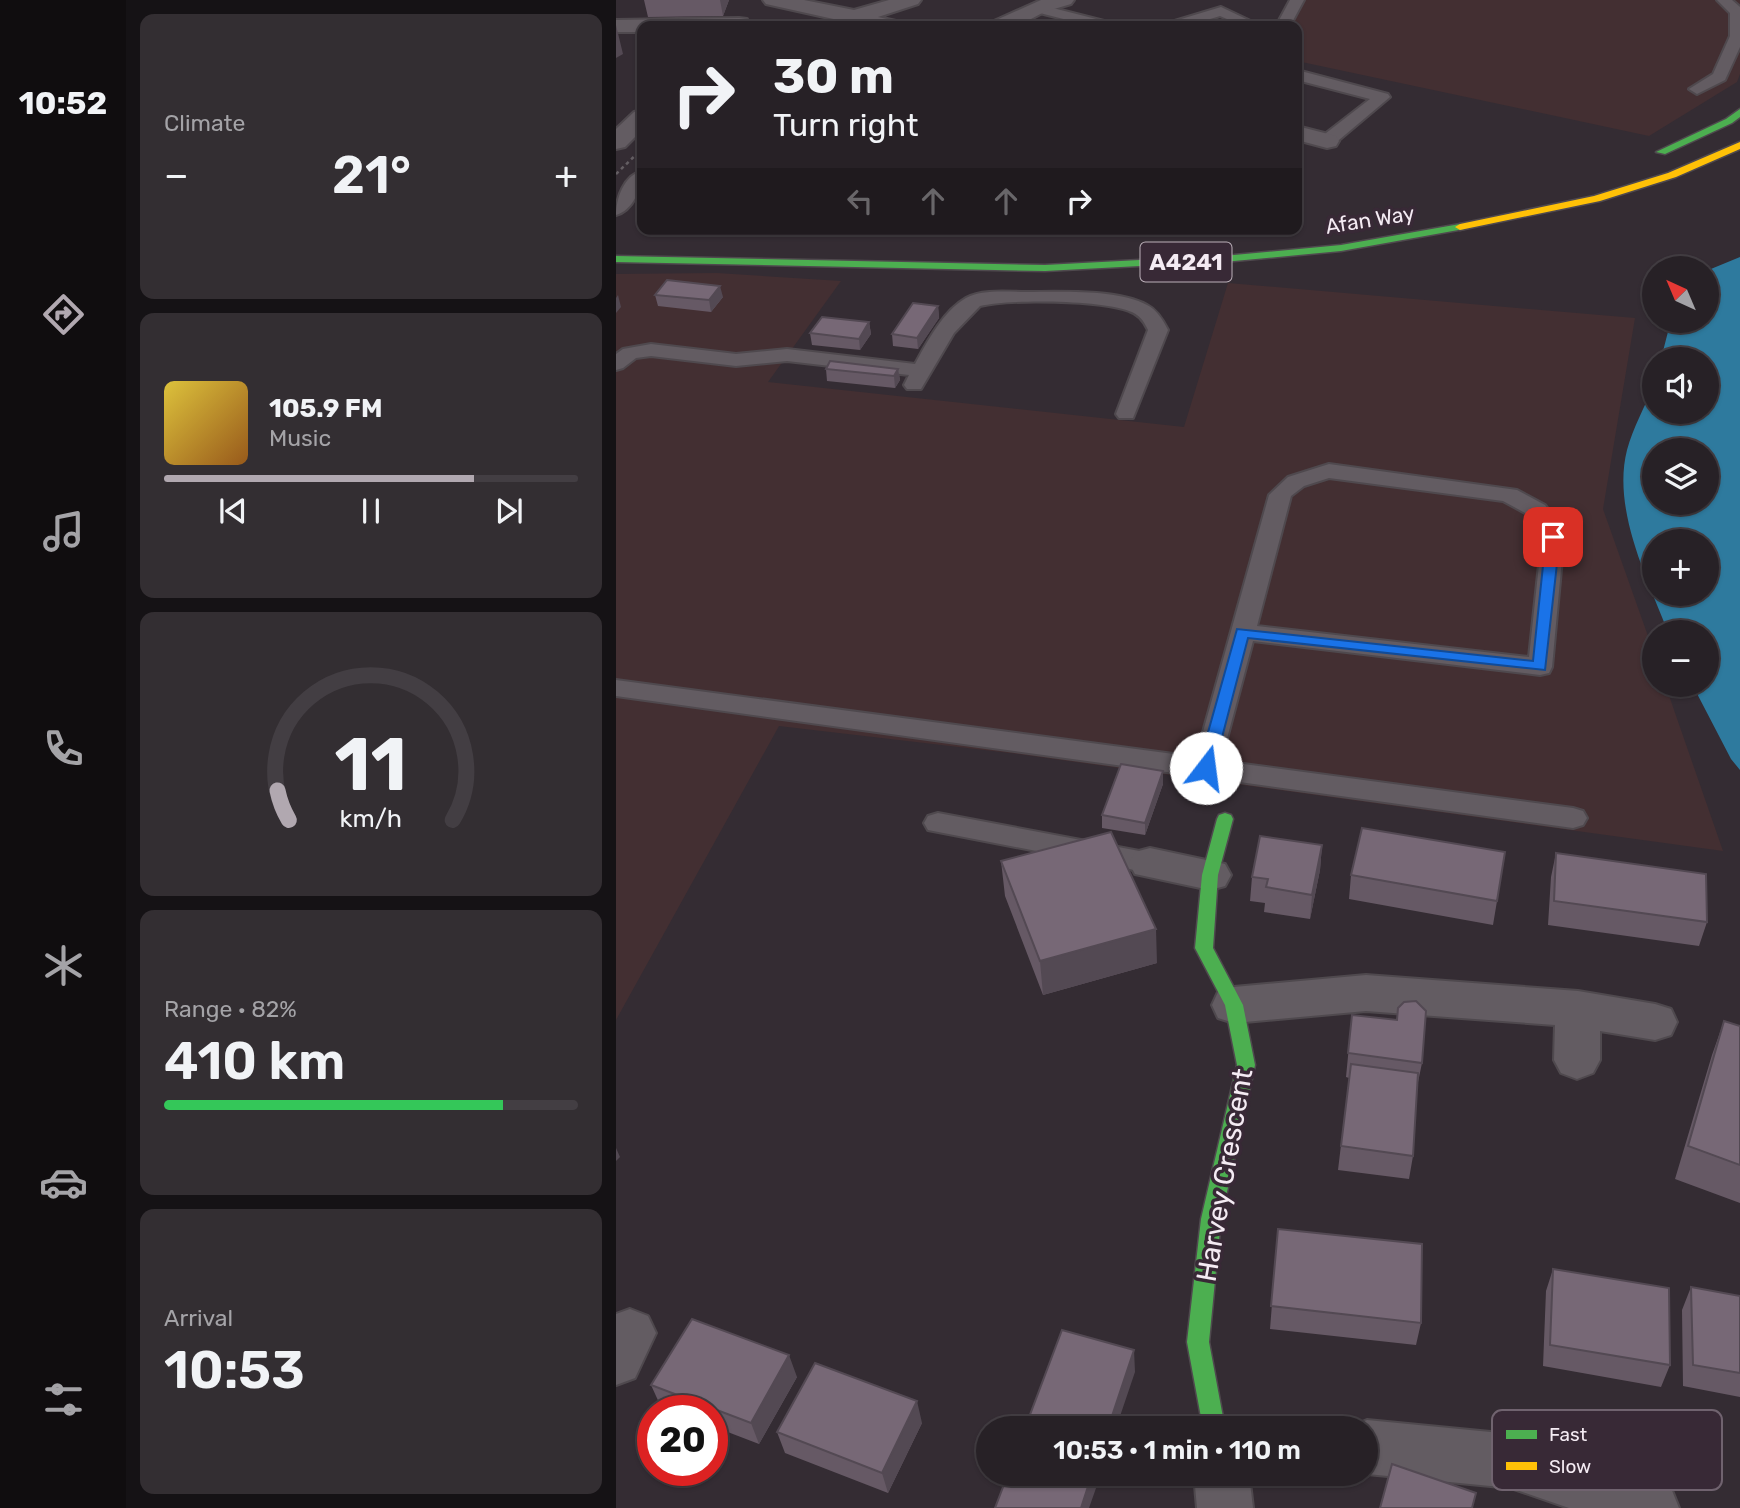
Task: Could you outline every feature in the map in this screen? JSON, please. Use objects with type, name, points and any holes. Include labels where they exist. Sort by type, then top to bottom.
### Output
[{"type":"main road","points":[[1640,160],[1730,121],[1740,112]]},
{"type":"main road","name":"Afan Way","points":[[616,259],[1045,268],[1149,264],[1314,250],[1514,218],[1596,199],[1672,175],[1740,145]]},
{"type":"main road","name":"Harvey Crescent","points":[[1213,1416],[1198,1342],[1211,1219],[1246,1065],[1234,1005],[1204,948],[1210,875],[1225,819]]},
{"type":"street","points":[[742,21],[764,0]]},
{"type":"street","points":[[773,0],[870,21]]},
{"type":"street","points":[[855,17],[911,0]]},
{"type":"street","points":[[1012,21],[1037,8],[1064,0]]},
{"type":"street","points":[[616,26],[637,26]]},
{"type":"street","points":[[616,142],[637,122]]},
{"type":"street","points":[[1302,134],[1327,141]]},
{"type":"street","points":[[1302,144],[1327,141]]},
{"type":"street","points":[[1150,863],[1210,875]]},
{"type":"street","points":[[1234,1005],[1366,993],[1578,1009],[1655,1023]]},
{"type":"street","points":[[1577,1060],[1578,1009]]},
{"type":"street","points":[[1378,1448],[1492,1459]]},
{"type":"street","points":[[1597,1490],[1651,1508]]},
{"type":"lane","points":[[1286,21],[1297,0]]},
{"type":"lane","points":[[1697,89],[1720,77],[1737,36],[1737,12],[1724,0]]},
{"type":"lane","points":[[1037,8],[1088,21]]},
{"type":"lane","points":[[1189,21],[1221,11],[1243,21]]},
{"type":"lane","points":[[1302,76],[1382,97],[1327,141]]},
{"type":"lane","points":[[616,210],[637,183]]},
{"type":"lane","points":[[616,364],[630,353],[651,350],[736,360],[787,355],[918,378],[952,322],[975,300],[1113,300],[1136,306],[1151,317],[1158,330],[1126,414]]},
{"type":"lane","points":[[1206,768],[1242,632],[1280,495],[1286,487],[1313,474],[1329,471],[1509,495],[1537,510],[1548,524],[1553,537],[1540,667],[1242,632]]},
{"type":"lane","points":[[616,688],[1573,818]]},
{"type":"lane","points":[[938,823],[1150,863]]},
{"type":"path","points":[[616,174],[637,154]]},
{"type":"shaded area","points":[[1301,0],[1740,0],[1740,74],[1737,82],[1649,136],[1302,62],[1302,21],[1290,21]]},
{"type":"shaded area","points":[[717,273],[841,281],[768,382],[1184,427],[1228,283],[1635,318],[1603,509],[1642,620],[1642,697],[1670,697],[1723,851],[1010,753],[779,726],[616,1020],[616,274]]},
{"type":"water","points":[[1740,257],[1740,770],[1731,759],[1699,697],[1719,697],[1719,620],[1663,620],[1658,606],[1719,606],[1719,529],[1642,529],[1642,566],[1628,519],[1624,496],[1627,450],[1642,412],[1642,424],[1719,424],[1719,347],[1664,347],[1668,333],[1719,333],[1719,266]]},
{"type":"building","points":[[667,280],[720,286],[709,300],[655,295]]},
{"type":"building","points":[[913,303],[938,306],[917,338],[892,334]]},
{"type":"building","points":[[822,317],[869,322],[859,339],[810,333]]},
{"type":"building","points":[[830,361],[898,369],[894,376],[826,369]]},
{"type":"building","points":[[1121,764],[1163,771],[1145,823],[1102,815]]},
{"type":"building","points":[[1362,828],[1505,852],[1497,901],[1351,875]]},
{"type":"building","points":[[1111,832],[1156,929],[1040,961],[1001,861]]},
{"type":"building","points":[[1260,836],[1322,845],[1312,895],[1266,887],[1268,879],[1252,877]]},
{"type":"building","points":[[1556,853],[1706,874],[1707,922],[1554,901]]},
{"type":"building","points":[[1416,1001],[1426,1011],[1422,1063],[1348,1053],[1352,1015],[1397,1020],[1398,1008],[1404,1002]]},
{"type":"building","points":[[1724,1021],[1740,1026],[1740,1165],[1688,1146]]},
{"type":"building","points":[[1351,1064],[1418,1073],[1413,1156],[1341,1146]]},
{"type":"building","points":[[1278,1229],[1422,1244],[1421,1323],[1271,1306]]},
{"type":"building","points":[[1553,1269],[1669,1288],[1670,1365],[1550,1345]]},
{"type":"building","points":[[1691,1287],[1740,1296],[1740,1373],[1693,1365]]},
{"type":"building","points":[[692,1319],[789,1355],[751,1423],[728,1414],[728,1395],[677,1395],[651,1385]]},
{"type":"building","points":[[1062,1330],[1134,1350],[1112,1416],[1030,1416]]},
{"type":"building","points":[[815,1363],[917,1401],[882,1473],[777,1432]]},
{"type":"building","points":[[1392,1464],[1476,1493],[1472,1508],[1380,1508]]},
{"type":"building","points":[[1003,1486],[1088,1486],[1081,1508],[995,1508]]},
{"type":"traffic: fast","points":[[1661,152],[1729,121],[1740,112]]},
{"type":"traffic: fast","points":[[616,259],[1045,268],[1234,258],[1341,248],[1460,227]]},
{"type":"traffic: fast","points":[[1212,1416],[1198,1342],[1211,1219],[1246,1065],[1234,1005],[1204,948],[1210,875],[1225,819]]},
{"type":"traffic: slow","points":[[1460,227],[1596,199],[1672,175],[1740,145]]},
{"type":"route","points":[[1206,768],[1242,632],[1540,667],[1553,537]]}]
